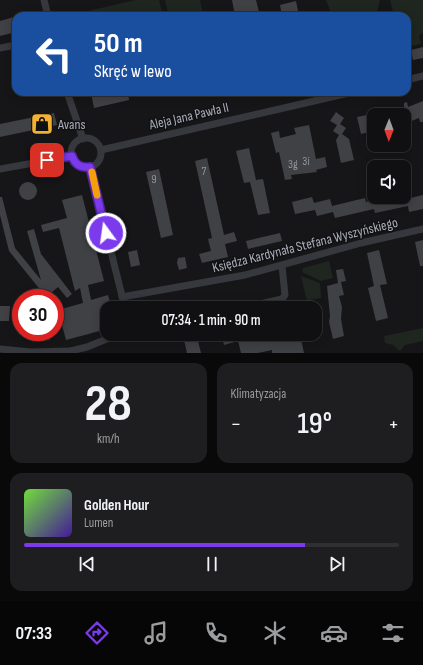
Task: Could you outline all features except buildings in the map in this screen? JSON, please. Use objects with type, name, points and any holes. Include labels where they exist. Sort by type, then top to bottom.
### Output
[{"type":"street","points":[[44,0],[47,12]]},
{"type":"street","points":[[0,48],[12,46]]},
{"type":"street","points":[[411,79],[423,76]]},
{"type":"street","points":[[68,96],[82,139]]},
{"type":"street","name":"Aleja Jana Pawła II","points":[[101,150],[336,96]]},
{"type":"street","points":[[82,139],[92,139],[101,150],[100,158],[90,167],[81,167],[73,160],[72,156],[74,145],[82,139]]},
{"type":"street","points":[[0,169],[72,156]]},
{"type":"street","points":[[90,167],[123,301]]},
{"type":"street","name":"Księdza Kardynała Stefana Wyszyńskiego","points":[[122,297],[226,279],[282,266],[360,243],[423,230]]},
{"type":"street","points":[[273,301],[282,299],[285,295],[282,266]]},
{"type":"street","points":[[0,349],[71,352],[100,341]]},
{"type":"shaded area","points":[[136,0],[159,0],[162,12],[83,12]]},
{"type":"shaded area","points":[[165,0],[200,0],[202,12],[168,12]]},
{"type":"shaded area","points":[[326,0],[380,0],[377,12],[330,12]]},
{"type":"shaded area","points":[[390,0],[423,0],[423,32],[419,36],[421,44],[411,46],[411,12],[393,12]]},
{"type":"shaded area","points":[[329,261],[333,278],[321,281],[302,272],[303,268]]},
{"type":"shaded area","points":[[301,276],[320,283],[321,298],[307,301]]},
{"type":"shaded area","points":[[423,328],[423,341],[405,345],[400,351],[393,345],[385,343],[384,336]]},
{"type":"slow traffic","points":[[92,172],[97,195]]},
{"type":"place","name":"Avans","points":[[42,124]]},
{"type":"route","points":[[47,160],[72,156],[73,160],[81,167],[90,167],[106,233]]}]
